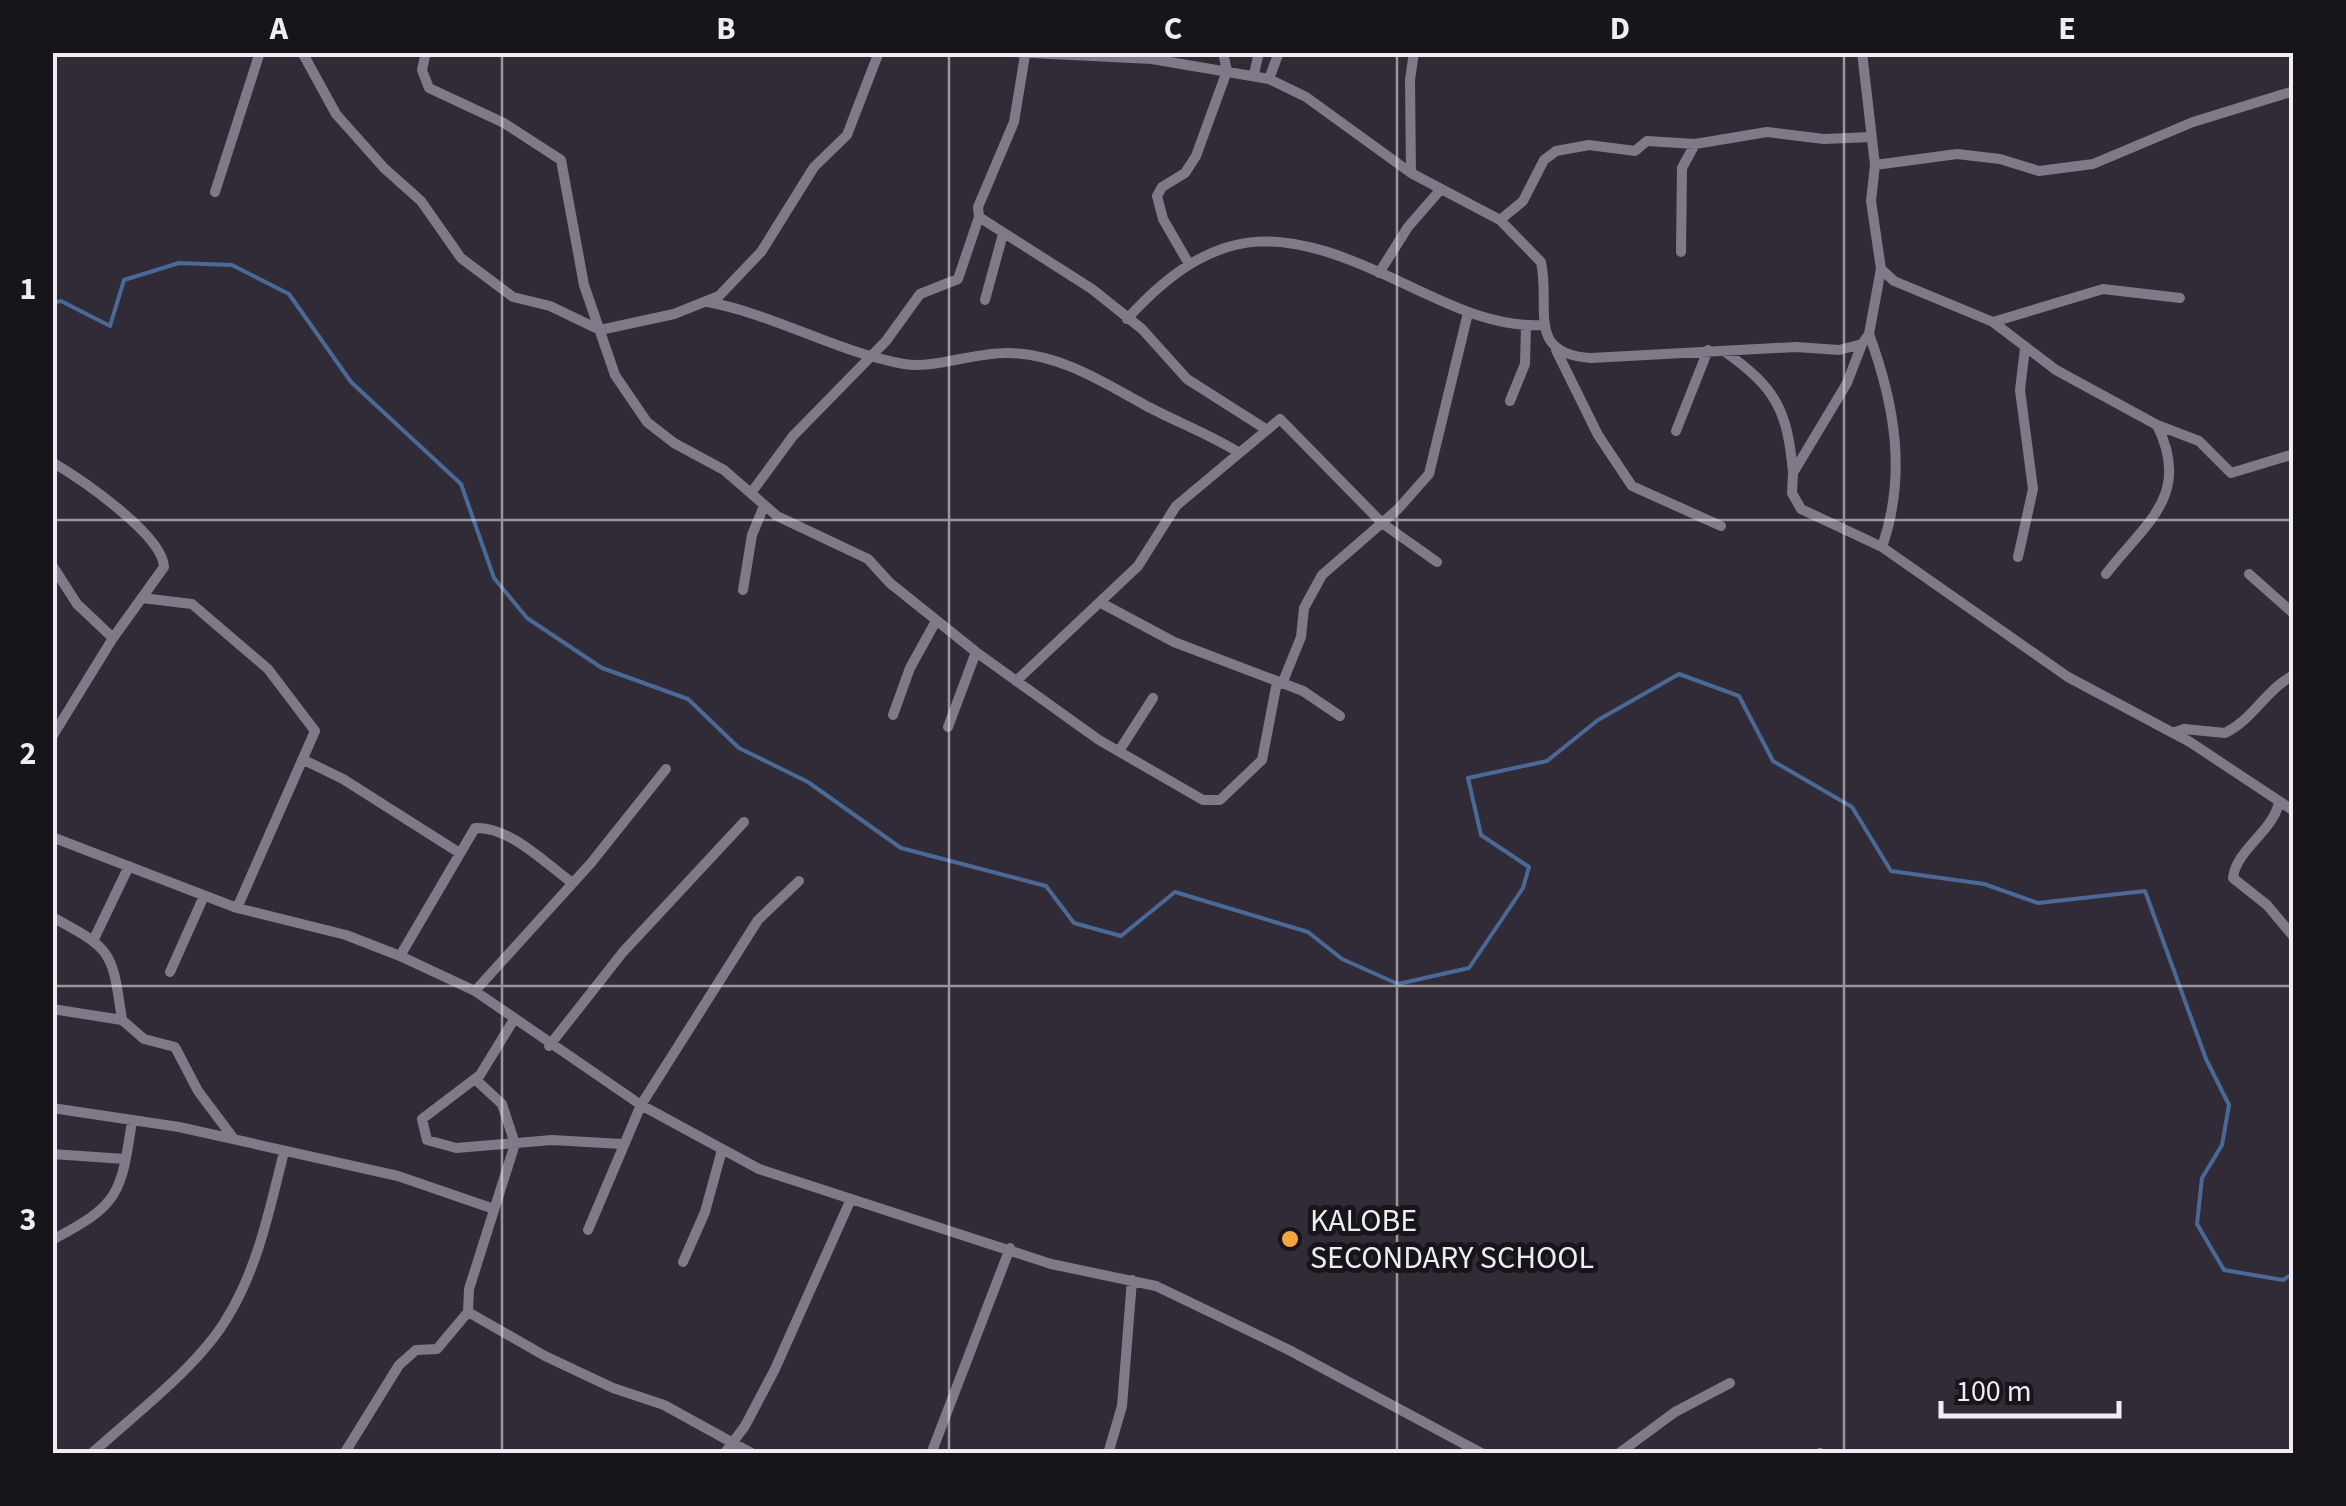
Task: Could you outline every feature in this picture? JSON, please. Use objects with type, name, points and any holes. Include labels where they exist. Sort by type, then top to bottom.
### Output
[{"type":"street","points":[[215,192],[260,52]]},
{"type":"street","points":[[302,52],[336,114],[392,176],[422,201],[461,258],[514,297],[550,306],[600,330],[720,296],[761,252],[801,184],[846,135],[879,52]]},
{"type":"street","points":[[426,52],[423,77],[430,88],[504,122],[561,160],[584,285],[615,374],[647,422],[674,443],[724,470],[764,506],[799,528],[868,559],[936,621],[1016,681],[1119,752],[1203,800],[1216,802],[1262,760],[1280,683],[1314,586],[1429,474],[1468,312]]},
{"type":"street","points":[[1012,52],[1113,54],[1269,79],[1306,97],[1411,173],[1500,220],[1541,262],[1544,325],[1598,435],[1632,486],[1721,526]]},
{"type":"street","points":[[1189,264],[1163,220],[1157,196],[1190,167],[1227,72],[1223,52]]},
{"type":"street","points":[[1254,74],[1259,52]]},
{"type":"street","points":[[1269,79],[1279,52]]},
{"type":"street","points":[[1411,173],[1410,80],[1414,52]]},
{"type":"street","points":[[1793,473],[1848,382],[1866,339],[1881,269],[1871,201],[1875,165],[1862,52]]},
{"type":"street","points":[[751,493],[803,425],[873,355],[920,294],[958,279],[979,217],[978,206],[1014,122],[1026,55]]},
{"type":"street","points":[[1875,165],[1957,154],[2000,159],[2039,171],[2093,164],[2182,126],[2294,91]]},
{"type":"street","points":[[1500,220],[1523,201],[1544,160],[1556,150],[1589,146],[1635,150],[1654,140],[1695,144],[1767,132],[1824,139],[1871,136]]},
{"type":"street","points":[[1681,252],[1682,168],[1695,144]]},
{"type":"street","points":[[1379,273],[1408,227],[1441,189]]},
{"type":"street","points":[[979,217],[1075,277],[1127,319],[1187,379],[1264,428]]},
{"type":"street","points":[[985,300],[1003,234]]},
{"type":"street","points":[[1127,319],[1157,286],[1189,264],[1218,248],[1261,239],[1338,256],[1468,312],[1526,326],[1544,325]]},
{"type":"street","points":[[1881,269],[1894,282],[1993,322],[2108,402],[2199,441],[2231,473],[2294,454]]},
{"type":"street","points":[[1993,322],[2103,289],[2180,298]]},
{"type":"street","points":[[708,302],[786,323],[873,355],[922,365],[979,353],[1040,357],[1102,379],[1238,452]]},
{"type":"street","points":[[1510,402],[1525,364],[1526,326]]},
{"type":"street","points":[[1555,349],[1570,356],[1611,358],[1708,350],[1839,350],[1866,339]]},
{"type":"street","points":[[1866,339],[1889,398],[1898,476],[1882,548]]},
{"type":"street","points":[[2018,557],[2033,489],[2020,390],[2026,348]]},
{"type":"street","points":[[1676,431],[1708,350]]},
{"type":"street","points":[[1723,350],[1772,392],[1786,420],[1792,493],[1801,509],[1882,548],[2068,677],[2173,732],[2294,812]]},
{"type":"street","points":[[1016,681],[1103,604],[1144,559],[1176,506],[1264,428],[1280,419],[1382,523],[1437,562]]},
{"type":"street","points":[[2106,574],[2165,502],[2169,474],[2157,425]]},
{"type":"street","points":[[52,462],[123,514],[157,546],[164,567],[113,638],[52,737]]},
{"type":"street","points":[[743,590],[752,535],[764,506]]},
{"type":"street","points":[[52,565],[77,604],[113,638]]},
{"type":"street","points":[[2249,574],[2294,614]]},
{"type":"street","points":[[142,598],[192,604],[268,668],[315,731],[237,908]]},
{"type":"street","points":[[1103,604],[1174,642],[1304,692],[1340,716]]},
{"type":"street","points":[[894,715],[910,668],[936,621]]},
{"type":"street","points":[[948,727],[976,652]]},
{"type":"street","points":[[2173,732],[2184,729],[2226,733],[2252,714],[2274,687],[2294,675]]},
{"type":"street","points":[[1119,752],[1153,698]]},
{"type":"street","points":[[304,760],[343,779],[458,852]]},
{"type":"street","points":[[475,991],[666,769]]},
{"type":"street","points":[[2279,802],[2265,834],[2238,864],[2233,878],[2267,905],[2294,936]]},
{"type":"street","points":[[549,1046],[623,952],[744,822]]},
{"type":"street","points":[[400,956],[458,852],[476,828],[489,828],[571,882]]},
{"type":"street","points":[[52,837],[237,908],[346,936],[400,956],[475,991],[549,1046],[722,1150],[806,1188],[851,1198],[1084,1273],[1132,1280],[1183,1298],[1483,1454]]},
{"type":"street","points":[[94,939],[129,866]]},
{"type":"street","points":[[588,1230],[641,1104],[758,920],[799,881]]},
{"type":"street","points":[[170,972],[204,896]]},
{"type":"street","points":[[52,917],[94,939],[110,956],[122,1020]]},
{"type":"street","points":[[52,1009],[122,1020],[144,1039],[175,1047],[198,1091],[234,1139]]},
{"type":"street","points":[[512,1021],[497,1053],[476,1080],[422,1119],[424,1135],[434,1144],[456,1148],[578,1140],[622,1144]]},
{"type":"street","points":[[344,1454],[399,1365],[416,1350],[430,1352],[448,1341],[468,1312],[470,1289],[515,1144],[502,1104],[476,1080]]},
{"type":"street","points":[[52,1108],[234,1139],[398,1176],[494,1209]]},
{"type":"street","points":[[52,1240],[100,1215],[112,1204],[132,1121]]},
{"type":"street","points":[[684,1262],[722,1150]]},
{"type":"street","points":[[92,1454],[196,1356],[228,1318],[264,1228],[284,1152]]},
{"type":"street","points":[[52,1154],[125,1159]]},
{"type":"street","points":[[724,1454],[745,1426],[776,1369],[851,1198]]},
{"type":"street","points":[[932,1454],[1010,1248]]},
{"type":"street","points":[[1108,1454],[1122,1406],[1132,1280]]},
{"type":"street","points":[[468,1312],[545,1356],[612,1388],[664,1405],[752,1454]]},
{"type":"street","points":[[1618,1454],[1675,1412],[1730,1384]]},
{"type":"waterway","points":[[52,303],[61,301],[110,326],[124,280],[179,263],[232,265],[289,294],[351,382],[461,484],[494,578],[527,618],[602,668],[688,699],[739,748],[808,782],[901,848],[1046,886],[1074,923],[1121,936],[1175,892],[1308,932],[1342,959],[1398,984],[1469,968],[1523,888],[1529,867],[1481,835],[1468,778],[1547,761],[1598,720],[1679,674],[1739,696],[1773,761],[1852,807],[1891,871],[1984,884],[2038,903],[2145,891],[2206,1059],[2229,1105],[2222,1145],[2202,1178],[2197,1224],[2224,1270],[2283,1280],[2294,1273]]},
{"type":"place","name":"KALOBE SECONDARY SCHOOL","points":[[1290,1239]]}]
